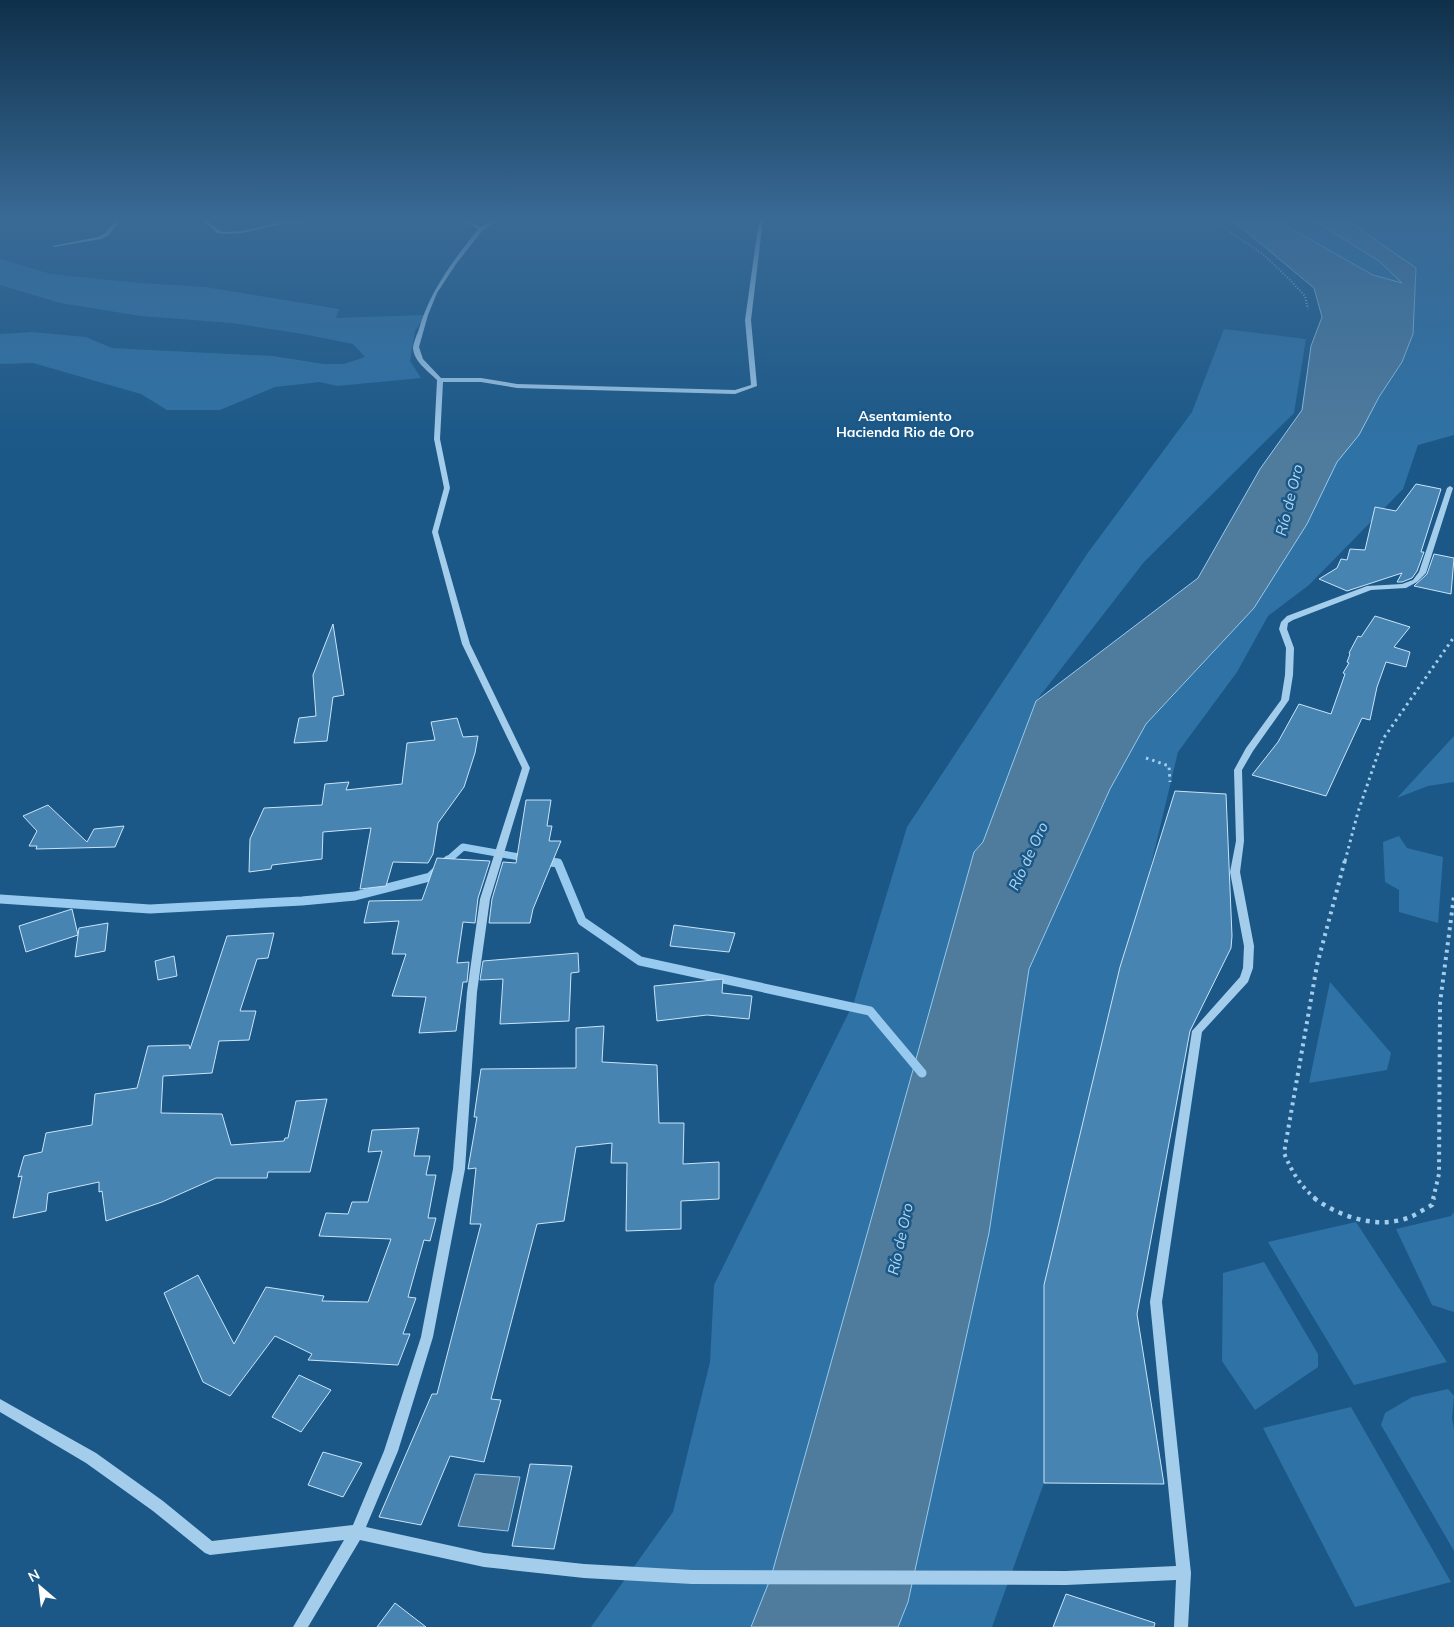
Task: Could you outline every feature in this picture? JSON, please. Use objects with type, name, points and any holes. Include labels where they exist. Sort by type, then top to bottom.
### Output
[{"type":"street","points":[[434,296],[416,346],[420,360],[440,380],[481,380],[517,386],[726,392],[754,386],[748,320],[751,296]]},
{"type":"street","points":[[300,1627],[356,1532],[391,1451],[427,1338],[459,1169],[472,992],[485,899],[526,768],[466,644],[435,532],[447,488],[437,439],[440,380]]},
{"type":"street","points":[[1181,1627],[1184,1573],[1156,1302],[1197,1031],[1244,979],[1248,968],[1249,946],[1235,872],[1240,842],[1238,770],[1249,750],[1286,700],[1290,648],[1283,629],[1285,622],[1290,618],[1370,588],[1403,586],[1415,581],[1422,573],[1450,488]]},
{"type":"street","points":[[0,1405],[91,1458],[158,1506],[210,1548],[356,1532],[484,1560],[584,1571],[692,1577],[1066,1578],[1184,1573]]},
{"type":"path","points":[[1305,296],[1308,309]]},
{"type":"path","points":[[1454,638],[1383,739],[1358,812],[1317,965],[1284,1154],[1294,1175],[1310,1194],[1340,1215],[1375,1222],[1406,1219],[1432,1205],[1439,1174],[1440,1003],[1454,896]]},
{"type":"path","points":[[1146,758],[1169,766],[1170,782]]},
{"type":"shaded area","points":[[36,296],[259,296],[339,309],[336,318],[425,315],[415,331],[410,361],[421,378],[337,386],[320,382],[275,387],[220,410],[167,410],[141,394],[33,363],[0,364],[0,334],[32,332],[86,337],[112,348],[273,356],[324,364],[344,364],[365,357],[353,344],[303,334],[232,323],[141,316],[60,303]]},
{"type":"shaded area","points":[[1415,296],[1454,296],[1454,435],[1418,445],[1403,489],[1309,585],[1268,616],[1237,672],[1178,752],[1146,886],[1044,1483],[992,1627],[898,1627],[908,1602],[989,1233],[1029,969],[1110,789],[1146,724],[1254,608],[1307,524],[1337,462],[1359,435],[1379,397],[1402,362],[1413,334]]},
{"type":"shaded area","points":[[1224,329],[1306,339],[1294,413],[1144,562],[1036,701],[983,842],[974,852],[771,1578],[751,1627],[591,1627],[673,1512],[710,1362],[714,1285],[854,1002],[907,827],[1087,554],[1192,412]]},
{"type":"shaded area","points":[[1454,736],[1454,782],[1428,786],[1397,798]]},
{"type":"shaded area","points":[[1399,836],[1407,848],[1443,857],[1438,923],[1399,912],[1399,890],[1385,882],[1383,842]]},
{"type":"shaded area","points":[[1330,982],[1391,1053],[1387,1070],[1309,1083]]},
{"type":"shaded area","points":[[1454,1212],[1454,1312],[1432,1305],[1396,1229],[1451,1216]]},
{"type":"shaded area","points":[[1356,1222],[1447,1362],[1354,1385],[1268,1242]]},
{"type":"shaded area","points":[[1264,1262],[1318,1354],[1318,1367],[1255,1410],[1222,1361],[1223,1273]]},
{"type":"shaded area","points":[[1448,1389],[1454,1396],[1452,1418],[1454,1429],[1454,1551],[1381,1425],[1385,1413],[1412,1397]]},
{"type":"shaded area","points":[[1351,1407],[1451,1582],[1355,1607],[1263,1428]]},
{"type":"water","name":"Río de Oro","points":[[1316,296],[1415,296],[1413,334],[1402,362],[1379,397],[1359,435],[1337,462],[1307,524],[1254,608],[1146,724],[1110,789],[1029,969],[989,1233],[908,1602],[898,1627],[751,1627],[771,1577],[974,852],[983,842],[1036,701],[1198,578],[1260,469],[1302,410],[1311,346],[1322,317]]},
{"type":"water","points":[[475,1474],[520,1477],[508,1531],[458,1526]]},
{"type":"building","points":[[1416,484],[1441,489],[1421,552],[1424,552],[1417,571],[1412,578],[1397,582],[1402,573],[1347,591],[1319,579],[1337,568],[1341,559],[1347,560],[1350,549],[1365,550],[1375,507],[1396,511]]},
{"type":"building","points":[[1434,554],[1454,558],[1451,594],[1414,586],[1427,574]]},
{"type":"building","points":[[1375,616],[1410,627],[1394,647],[1410,652],[1406,667],[1386,662],[1377,687],[1370,720],[1362,718],[1326,796],[1252,775],[1278,742],[1299,704],[1331,714],[1345,674],[1343,673],[1349,663],[1347,662],[1349,653],[1358,636],[1361,637]]},
{"type":"building","points":[[333,624],[344,695],[333,697],[327,741],[294,743],[299,718],[316,716],[313,675]]},
{"type":"building","points":[[457,718],[463,737],[478,736],[475,753],[464,787],[438,823],[433,854],[428,863],[393,862],[386,886],[360,889],[371,828],[323,832],[322,859],[272,865],[271,869],[249,872],[250,839],[264,808],[322,805],[325,784],[349,782],[346,790],[402,784],[407,743],[435,740],[431,722]]},
{"type":"building","points":[[1175,791],[1226,794],[1232,936],[1231,948],[1190,1031],[1137,1314],[1164,1484],[1044,1483],[1044,1285],[1120,967]]},
{"type":"building","points":[[526,800],[551,800],[547,826],[552,826],[549,841],[561,841],[533,909],[530,923],[489,923],[492,899],[503,862],[516,863]]},
{"type":"building","points":[[48,805],[87,842],[94,829],[124,826],[115,847],[36,849],[37,846],[29,846],[37,831],[23,816]]},
{"type":"building","points":[[437,858],[490,861],[478,898],[475,923],[463,922],[457,963],[469,962],[467,982],[463,982],[456,1031],[419,1033],[426,997],[392,996],[406,954],[392,954],[399,921],[364,923],[369,901],[422,900]]},
{"type":"building","points":[[72,909],[78,935],[26,952],[19,926]]},
{"type":"building","points":[[108,923],[105,951],[75,957],[79,928]]},
{"type":"building","points":[[674,925],[735,933],[729,952],[670,946]]},
{"type":"building","points":[[274,933],[268,958],[257,959],[240,1011],[256,1011],[249,1040],[219,1041],[212,1073],[163,1076],[161,1113],[222,1114],[231,1145],[284,1141],[285,1138],[288,1138],[296,1101],[327,1099],[310,1172],[268,1172],[267,1178],[216,1178],[162,1202],[106,1221],[102,1191],[99,1192],[99,1182],[48,1193],[46,1211],[13,1218],[22,1176],[18,1177],[24,1156],[42,1152],[46,1133],[92,1125],[95,1094],[137,1088],[148,1046],[189,1045],[190,1049],[227,936]]},
{"type":"building","points":[[578,953],[579,972],[571,973],[569,1021],[500,1024],[503,979],[480,980],[483,961]]},
{"type":"building","points":[[174,956],[177,976],[158,980],[155,961]]},
{"type":"building","points":[[723,979],[722,993],[752,996],[749,1019],[707,1015],[657,1021],[654,986]]},
{"type":"building","points":[[604,1026],[602,1062],[657,1065],[659,1123],[684,1123],[683,1164],[719,1162],[719,1199],[681,1201],[681,1229],[626,1231],[627,1163],[611,1163],[612,1143],[576,1147],[564,1221],[537,1224],[491,1399],[501,1400],[484,1462],[450,1456],[421,1525],[379,1517],[432,1394],[437,1394],[481,1224],[470,1224],[476,1168],[468,1169],[477,1117],[474,1117],[481,1069],[576,1068],[576,1028]]},
{"type":"building","points":[[419,1128],[414,1156],[430,1156],[426,1175],[436,1175],[428,1218],[436,1218],[430,1241],[424,1240],[408,1297],[416,1298],[403,1334],[410,1334],[398,1365],[308,1360],[312,1354],[275,1336],[230,1396],[203,1382],[164,1293],[198,1275],[234,1344],[266,1287],[324,1296],[322,1301],[368,1302],[391,1239],[319,1236],[326,1213],[348,1214],[352,1202],[368,1202],[382,1151],[368,1152],[372,1130]]},
{"type":"building","points":[[299,1375],[331,1390],[301,1432],[272,1417]]},
{"type":"building","points":[[323,1452],[362,1463],[343,1497],[308,1485]]},
{"type":"building","points":[[530,1464],[572,1466],[554,1549],[512,1546]]},
{"type":"building","points":[[1066,1594],[1155,1623],[1154,1627],[1053,1627]]},
{"type":"building","points":[[395,1603],[426,1627],[377,1627]]},
{"type":"waterway","points":[[447,861],[463,847],[525,858]]},
{"type":"waterway","points":[[0,899],[150,909],[302,901],[355,896],[430,877],[448,860]]},
{"type":"waterway","points":[[547,861],[544,861],[558,863],[582,921],[640,961],[870,1011],[922,1073]]},
{"type":"district","name":"Asentamiento Hacienda Rio de Oro","points":[[905,424]]}]
